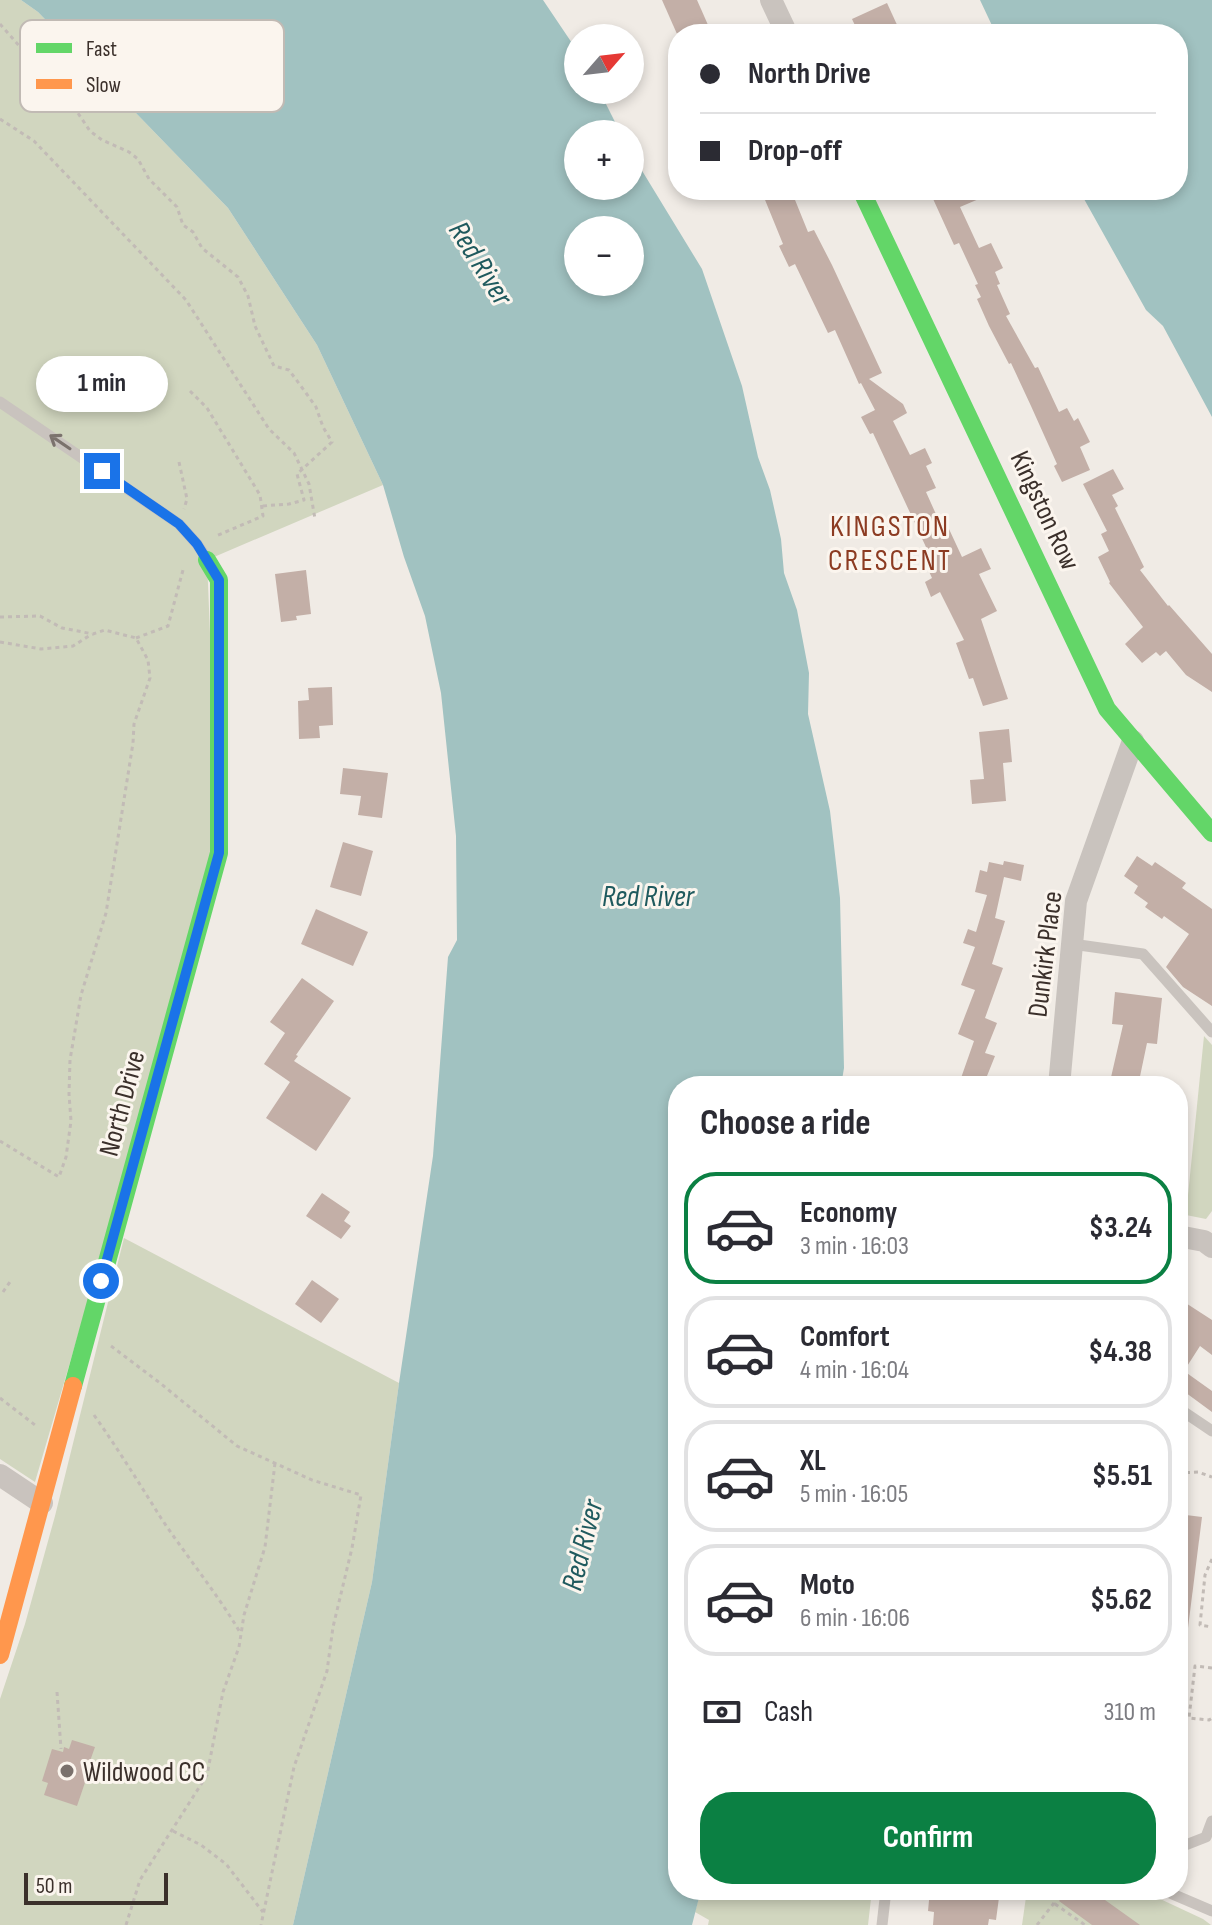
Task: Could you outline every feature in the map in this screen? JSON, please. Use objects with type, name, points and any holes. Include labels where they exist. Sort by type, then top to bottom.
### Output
[{"type":"street","points":[[771,0],[782,24]]},
{"type":"street","name":"Kingston Row","points":[[866,200],[1107,709],[1212,833]]},
{"type":"street","name":"North Drive","points":[[0,1655],[219,853],[219,580],[202,552]]},
{"type":"street","name":"Dunkirk Place","points":[[1060,1076],[1076,901],[1133,741]]},
{"type":"street","points":[[1188,1237],[1209,1240]]},
{"type":"street","points":[[0,1475],[42,1503]]},
{"type":"lane","points":[[0,402],[179,524],[202,552]]},
{"type":"lane","points":[[1072,944],[1143,954],[1212,1032]]},
{"type":"lane","points":[[1188,1415],[1212,1431]]},
{"type":"lane","points":[[1188,1844],[1206,1837],[1212,1821]]},
{"type":"lane","points":[[882,1925],[885,1900]]},
{"type":"lane","points":[[1186,1900],[1212,1911]]},
{"type":"path","points":[[0,24],[20,47]]},
{"type":"path","points":[[77,112],[90,131],[138,159],[149,179],[177,207],[183,225],[193,232],[202,248],[238,277],[248,296],[255,326],[274,366],[289,370],[316,407],[332,442],[297,474],[304,500],[262,506]]},
{"type":"path","points":[[0,119],[34,141],[186,300],[269,429],[294,453],[309,484],[315,519]]},
{"type":"path","points":[[0,642],[41,649],[73,646],[105,630],[136,638],[168,626],[189,548],[202,552],[263,516],[260,495],[207,408],[190,391]]},
{"type":"path","points":[[179,462],[187,499],[179,524]]},
{"type":"path","points":[[0,617],[40,616],[62,628],[93,634]]},
{"type":"path","points":[[0,1141],[59,1177],[66,1157],[71,1121],[70,1060],[81,995],[106,913],[134,724],[150,678],[148,660],[136,638]]},
{"type":"path","points":[[3,1292],[12,1279]]},
{"type":"path","points":[[88,1330],[160,1383],[237,1446],[312,1480],[361,1495],[333,1627],[327,1671],[294,1767],[261,1925]]},
{"type":"path","points":[[73,1386],[241,1634]]},
{"type":"path","points":[[0,1398],[57,1443]]},
{"type":"path","points":[[126,1925],[140,1880],[207,1775],[223,1692],[239,1647],[244,1615],[265,1547],[275,1463]]},
{"type":"path","points":[[1188,1472],[1212,1477]]},
{"type":"path","points":[[1212,1559],[1205,1575],[1200,1625],[1212,1627]]},
{"type":"path","points":[[1212,1668],[1195,1666],[1189,1718],[1212,1718]]},
{"type":"path","points":[[57,1692],[61,1749]]},
{"type":"path","points":[[173,1831],[201,1845],[226,1864],[264,1912]]},
{"type":"path","points":[[1052,1900],[1085,1925]]},
{"type":"path","points":[[1037,1925],[1054,1903]]},
{"type":"green space","points":[[0,0],[21,0],[46,20],[20,20],[20,112],[135,112],[228,208],[317,345],[383,485],[207,560],[219,853],[35,1482],[0,1459]]},
{"type":"green space","points":[[1204,1036],[1212,1045],[1212,1211],[1206,1219],[1188,1215]]},
{"type":"green space","points":[[124,1238],[399,1383],[372,1582],[293,1925],[0,1925],[0,1699],[55,1516]]},
{"type":"green space","points":[[698,1900],[871,1900],[868,1925],[708,1925],[709,1920],[695,1912]]},
{"type":"green space","points":[[1026,1900],[1162,1900],[1211,1925],[1022,1925]]},
{"type":"water","name":"Red River","points":[[21,0],[543,0],[564,31],[564,104],[606,104],[614,120],[564,120],[564,200],[644,200],[644,174],[702,269],[742,386],[758,457],[770,490],[781,539],[784,573],[797,610],[809,673],[808,714],[830,811],[840,898],[843,1076],[668,1076],[668,1900],[698,1900],[692,1925],[293,1925],[372,1582],[433,1156],[448,957],[457,940],[456,836],[441,693],[425,616],[383,485],[317,345],[228,208],[135,112],[284,112],[284,20],[46,20]]},
{"type":"water","points":[[980,0],[1212,0],[1212,417],[1163,326],[1146,310],[1085,200],[1188,200],[1188,24],[991,24]]},
{"type":"building","points":[[662,0],[697,0],[708,24],[673,24]]},
{"type":"building","points":[[887,3],[897,24],[854,24],[852,19]]},
{"type":"building","points":[[765,200],[795,200],[808,232],[814,230],[882,373],[869,379],[903,404],[907,413],[893,421],[910,455],[925,448],[932,463],[926,466],[936,488],[926,492],[944,532],[949,529],[962,557],[981,548],[991,569],[979,574],[997,611],[981,619],[1008,699],[983,706],[973,678],[969,679],[956,643],[964,640],[940,592],[931,597],[925,582],[932,578],[925,563],[932,560],[873,433],[870,434],[861,417],[875,410],[859,384],[835,330],[828,333],[795,264],[789,267],[779,246],[783,244]]},
{"type":"building","points":[[934,200],[976,200],[960,207],[979,248],[991,243],[1003,268],[995,272],[1000,284],[997,285],[1010,314],[1006,316],[1035,368],[1038,367],[1059,412],[1067,408],[1074,421],[1078,418],[1090,442],[1080,447],[1090,470],[1062,482],[1031,406],[977,299],[981,297],[975,285],[978,284],[959,243],[954,245]]},
{"type":"building","points":[[1113,469],[1124,489],[1112,495],[1118,506],[1115,508],[1144,567],[1140,570],[1212,654],[1212,692],[1186,675],[1166,651],[1160,656],[1156,652],[1142,663],[1125,644],[1143,627],[1109,583],[1098,557],[1109,551],[1101,534],[1107,531],[1083,484]]},
{"type":"building","points":[[306,570],[311,614],[281,622],[275,574]]},
{"type":"building","points":[[332,687],[333,725],[319,726],[320,738],[299,739],[298,701],[309,700],[308,688]]},
{"type":"building","points":[[1009,729],[1012,762],[1003,763],[1006,801],[972,804],[970,780],[984,779],[979,732]]},
{"type":"building","points":[[343,768],[388,773],[382,818],[358,815],[361,796],[340,794]]},
{"type":"building","points":[[343,842],[373,851],[361,896],[330,887]]},
{"type":"building","points":[[1137,856],[1152,866],[1155,862],[1186,883],[1182,888],[1212,909],[1212,1006],[1183,987],[1166,967],[1189,934],[1145,907],[1148,903],[1134,893],[1138,886],[1124,876]]},
{"type":"building","points":[[1004,861],[1024,865],[1021,881],[1004,877],[995,918],[1005,921],[992,964],[1003,968],[985,1018],[997,1023],[985,1053],[995,1056],[987,1076],[962,1076],[974,1041],[958,1034],[975,990],[961,985],[975,947],[963,943],[968,929],[976,932],[987,895],[975,892],[980,870],[987,872],[989,862],[1003,865]]},
{"type":"building","points":[[316,909],[368,932],[353,966],[301,944]]},
{"type":"building","points":[[302,978],[334,1001],[294,1061],[351,1098],[316,1151],[266,1118],[290,1082],[264,1064],[285,1033],[270,1022]]},
{"type":"building","points":[[1115,992],[1162,998],[1157,1044],[1147,1043],[1140,1076],[1111,1076],[1123,1025],[1112,1024]]},
{"type":"building","points":[[322,1193],[350,1212],[344,1221],[351,1226],[341,1239],[306,1216]]},
{"type":"building","points":[[312,1280],[339,1299],[321,1323],[295,1304]]},
{"type":"building","points":[[1188,1304],[1212,1320],[1212,1355],[1200,1346],[1188,1365]]},
{"type":"building","points":[[1188,1374],[1212,1391],[1212,1412],[1188,1394]]},
{"type":"building","points":[[1188,1515],[1202,1517],[1188,1628]]},
{"type":"building","name":"Wildwood CC","points":[[72,1740],[95,1747],[77,1806],[44,1795],[48,1783],[42,1781],[52,1749],[63,1752],[64,1747],[69,1749]]},
{"type":"building","points":[[929,1900],[999,1900],[996,1920],[989,1919],[988,1925],[933,1925],[934,1912],[928,1911]]},
{"type":"building","points":[[1105,1900],[1140,1925],[1092,1925],[1059,1901]]},
{"type":"traffic: fast","points":[[866,200],[1107,709],[1212,833]]},
{"type":"traffic: fast","points":[[73,1386],[219,853],[219,580],[207,560]]},
{"type":"traffic: slow","points":[[0,1655],[73,1386]]},
{"type":"place","name":"Wildwood CC","points":[[67,1771]]},
{"type":"district","name":"KINGSTON CRESCENT","points":[[890,543]]},
{"type":"route","points":[[101,1281],[219,853],[219,580],[197,544],[179,524],[102,471]]}]
